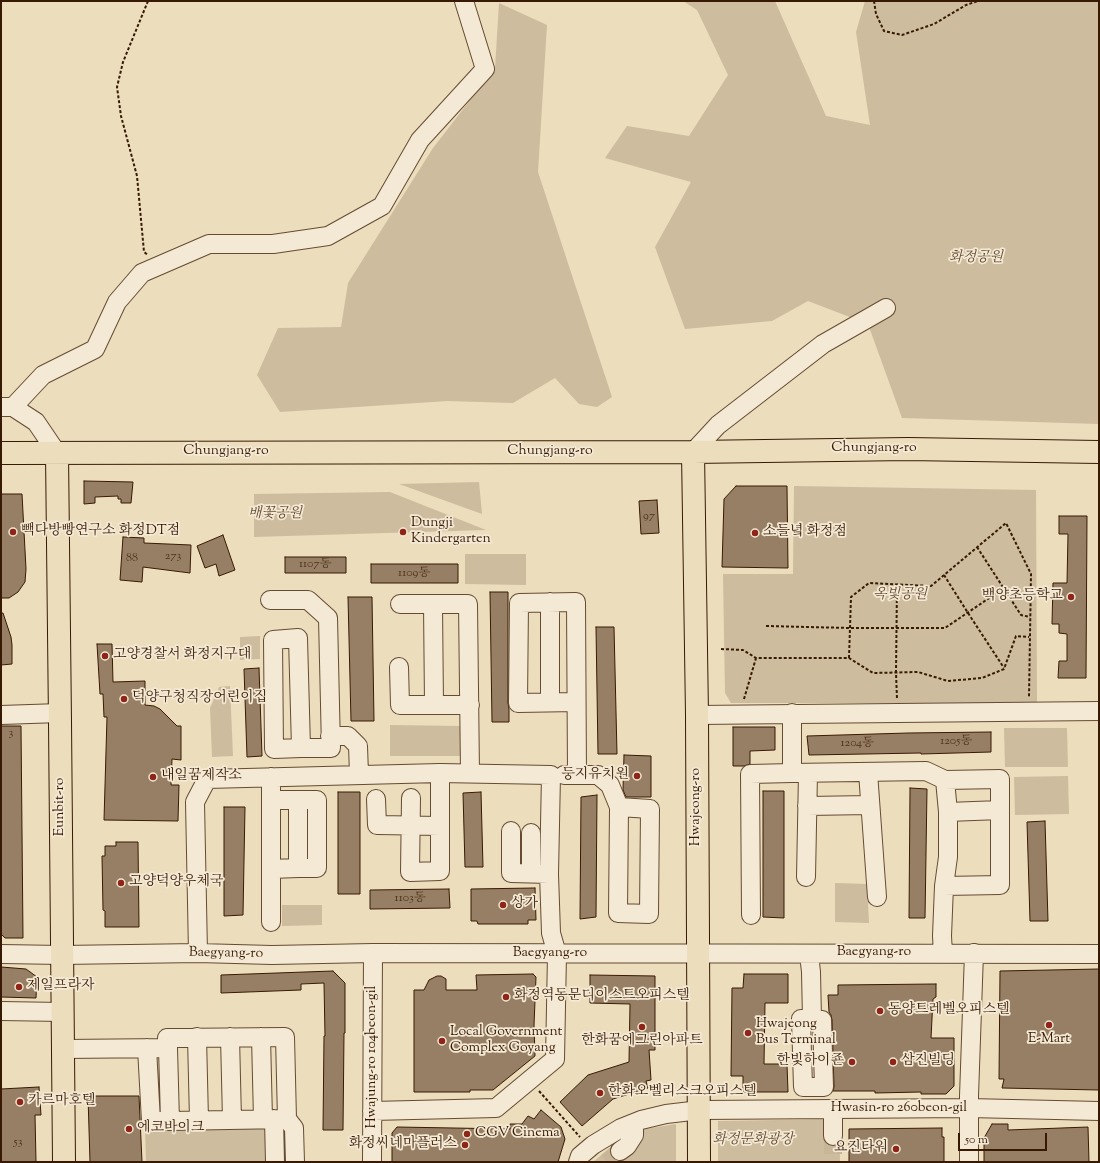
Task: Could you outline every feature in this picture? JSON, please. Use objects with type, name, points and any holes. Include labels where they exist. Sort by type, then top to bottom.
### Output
[{"type":"main road","name":"Chungjang-ro","points":[[1,453],[693,452],[908,449],[1099,452]]},
{"type":"main road","name":"Hwajeong-ro","points":[[693,452],[697,715],[700,1110],[699,1162]]},
{"type":"main road","name":"Eunbit-ro","points":[[57,453],[64,1162]]},
{"type":"street","points":[[57,453],[36,422],[7,407],[43,375],[95,349],[117,302],[142,273],[209,244],[273,244],[328,236],[382,206],[420,140],[485,69],[464,1]]},
{"type":"street","points":[[693,452],[718,425],[823,344],[886,308]]},
{"type":"street","points":[[270,600],[308,600],[328,618],[331,748],[274,749],[273,640],[328,637]]},
{"type":"street","points":[[550,602],[550,702]]},
{"type":"street","points":[[576,702],[518,703],[519,603],[576,602],[577,775]]},
{"type":"street","points":[[400,604],[468,604],[470,774]]},
{"type":"street","points":[[433,604],[434,705]]},
{"type":"street","points":[[298,638],[301,748]]},
{"type":"street","points":[[400,667],[400,705],[470,705]]},
{"type":"street","points":[[300,708],[330,707]]},
{"type":"street","points":[[697,715],[1099,711]]},
{"type":"street","points":[[1,714],[60,713]]},
{"type":"street","points":[[792,713],[800,773],[807,806],[806,877]]},
{"type":"street","points":[[330,736],[348,736],[358,746],[359,774]]},
{"type":"street","points":[[751,915],[750,774],[761,766],[800,773],[926,772],[945,780],[1000,779],[1000,885],[944,886]]},
{"type":"street","points":[[868,772],[877,897]]},
{"type":"street","points":[[198,953],[195,802],[207,779],[440,773],[598,775],[610,785],[619,807],[618,913],[649,914],[650,809],[619,807]]},
{"type":"street","points":[[411,798],[410,872],[440,871],[440,773]]},
{"type":"street","points":[[540,873],[552,775]]},
{"type":"street","points":[[271,777],[271,922]]},
{"type":"street","points":[[943,954],[942,936],[944,886],[948,856],[948,812],[945,780]]},
{"type":"street","points":[[376,799],[377,825],[440,826]]},
{"type":"street","points":[[271,800],[298,800],[298,868],[271,869]]},
{"type":"street","points":[[807,806],[870,805]]},
{"type":"street","points":[[948,812],[1000,810]]},
{"type":"street","points":[[511,831],[511,873],[540,873]]},
{"type":"street","points":[[372,1111],[496,1108],[555,1059],[557,954],[551,933],[531,833]]},
{"type":"street","name":"Hwajung-ro 104beon-gil","points":[[372,1162],[373,953]]},
{"type":"street","points":[[968,1162],[974,953]]},
{"type":"street","name":"Baegyang-ro","points":[[1,954],[1099,954]]},
{"type":"street","points":[[809,954],[812,1019]]},
{"type":"street","points":[[1,1011],[63,1012]]},
{"type":"street","points":[[230,1037],[232,1120]]},
{"type":"street","points":[[261,1037],[275,1119]]},
{"type":"street","points":[[170,1121],[167,1038],[285,1037],[275,1119],[275,1162]]},
{"type":"street","points":[[197,1038],[199,1120]]},
{"type":"street","points":[[148,1048],[151,1121],[275,1119],[294,1128],[295,1162]]},
{"type":"street","points":[[63,1049],[168,1048]]},
{"type":"street","name":"Hwasin-ro 260beon-gil","points":[[578,1162],[580,1156],[593,1145],[621,1128],[641,1120],[666,1114],[700,1110],[969,1108],[1099,1111]]},
{"type":"street","points":[[833,1109],[833,1136]]},
{"type":"street","points":[[620,1151],[627,1146],[634,1135],[634,1123]]},
{"type":"path","points":[[148,1],[123,62],[116,88],[121,116],[137,176],[144,252],[159,266]]},
{"type":"path","points":[[874,1],[876,14],[884,31],[902,35],[934,24],[966,5],[978,1]]},
{"type":"path","points":[[849,658],[851,597],[869,583],[931,586],[1006,523],[1031,574],[1029,703]]},
{"type":"path","points":[[977,547],[1021,615],[1030,616]]},
{"type":"path","points":[[944,574],[1004,669]]},
{"type":"path","points":[[896,585],[896,673],[898,703]]},
{"type":"path","points":[[766,626],[945,628],[1004,588]]},
{"type":"path","points":[[721,649],[743,650],[756,658],[849,658],[873,673],[918,672],[948,681],[982,678],[1004,669],[1016,636],[1029,637]]},
{"type":"path","points":[[743,704],[756,658]]},
{"type":"path","points":[[538,1090],[583,1140]]},
{"type":"green space","name":"화정공원","points":[[683,1],[775,1],[826,116],[870,125],[856,32],[865,1],[1099,1],[1099,424],[902,418],[868,324],[808,301],[772,321],[685,329],[655,247],[691,182],[605,158],[627,126],[689,136],[728,75],[697,10]]},
{"type":"green space","points":[[499,3],[547,25],[538,172],[612,397],[597,407],[579,404],[555,378],[513,403],[448,401],[280,412],[257,375],[278,328],[341,327],[348,283],[433,148],[495,68]]},
{"type":"green space","points":[[479,482],[482,514],[399,484]]},
{"type":"green space","name":"옥빛공원","points":[[794,486],[1036,490],[1037,703],[731,703],[725,693],[723,574],[793,574]]},
{"type":"green space","name":"배꽃공원","points":[[390,492],[486,530],[254,537],[254,494]]},
{"type":"green space","points":[[465,554],[526,554],[526,585],[465,584]]},
{"type":"green space","points":[[260,636],[260,659],[240,660],[240,637]]},
{"type":"green space","points":[[230,686],[233,756],[212,757],[210,708],[219,687]]},
{"type":"green space","points":[[390,725],[462,726],[462,756],[390,756]]},
{"type":"green space","points":[[1004,728],[1067,728],[1068,767],[1005,767]]},
{"type":"green space","points":[[1068,776],[1069,814],[1015,815],[1014,777]]},
{"type":"green space","points":[[835,883],[867,884],[869,923],[835,922]]},
{"type":"green space","points":[[282,905],[322,905],[322,925],[282,926]]},
{"type":"green space","name":"화정문화광장","points":[[839,1119],[840,1162],[718,1162],[718,1121]]},
{"type":"green space","name":"화정문화광장","points":[[676,1124],[676,1162],[593,1162],[612,1146],[645,1129]]},
{"type":"green space","points":[[265,1127],[265,1162],[146,1162],[145,1128]]},
{"type":"building","points":[[84,481],[133,482],[131,503],[121,503],[121,499],[118,499],[118,496],[95,497],[95,503],[84,504]]},
{"type":"building","name":"소들녘 화정점","points":[[736,486],[787,486],[788,568],[722,567],[724,499]]},
{"type":"building","name":"빽다방빵연구소 화정DT점","points":[[1,494],[22,494],[26,569],[25,582],[18,592],[9,598],[1,598]]},
{"type":"building","points":[[657,500],[659,533],[641,534],[639,501]]},
{"type":"building","points":[[1059,516],[1087,516],[1086,678],[1058,678],[1059,661],[1067,661],[1067,634],[1059,633],[1059,624],[1052,624],[1053,583],[1067,583],[1068,534],[1059,534]]},
{"type":"building","points":[[223,535],[235,570],[219,576],[216,564],[205,568],[197,546]]},
{"type":"building","points":[[123,537],[144,538],[144,543],[191,545],[190,573],[143,567],[142,582],[120,580]]},
{"type":"building","points":[[285,557],[346,557],[346,573],[285,573]]},
{"type":"building","points":[[371,564],[458,564],[458,583],[371,583]]},
{"type":"building","points":[[490,592],[508,592],[509,722],[492,722]]},
{"type":"building","points":[[348,597],[372,597],[374,721],[351,721]]},
{"type":"building","points":[[1,613],[3,613],[11,637],[12,664],[1,665]]},
{"type":"building","points":[[596,627],[614,627],[617,754],[598,754]]},
{"type":"building","name":"내일꿈제작소","points":[[97,644],[112,644],[113,682],[145,681],[145,705],[154,706],[160,709],[177,726],[181,726],[181,760],[172,759],[171,785],[179,785],[178,821],[104,820],[107,717],[104,717],[103,694],[100,694]]},
{"type":"building","points":[[259,668],[262,756],[247,757],[244,669]]},
{"type":"building","points":[[1,726],[21,726],[23,938],[5,938],[1,934]]},
{"type":"building","points":[[733,727],[775,727],[775,750],[750,751],[750,764],[744,766],[733,766]]},
{"type":"building","points":[[991,732],[991,752],[921,754],[809,755],[807,736],[908,733]]},
{"type":"building","name":"둥지유치원","points":[[624,755],[651,756],[651,797],[626,797],[623,790]]},
{"type":"building","points":[[910,788],[927,789],[925,918],[909,918]]},
{"type":"building","points":[[763,791],[784,791],[784,918],[763,917]]},
{"type":"building","points":[[338,792],[360,792],[360,894],[338,894]]},
{"type":"building","points":[[481,792],[483,867],[465,867],[463,793]]},
{"type":"building","points":[[597,795],[596,917],[580,919],[581,797]]},
{"type":"building","points":[[224,807],[245,807],[243,915],[224,916]]},
{"type":"building","points":[[1045,821],[1048,921],[1030,921],[1027,822]]},
{"type":"building","name":"고양덕양우체국","points":[[116,842],[138,842],[139,927],[105,927],[105,911],[103,910],[102,856],[105,856],[105,846],[116,846]]},
{"type":"building","name":"상가","points":[[535,888],[536,920],[528,920],[528,924],[478,924],[477,921],[471,921],[471,889]]},
{"type":"building","points":[[449,889],[450,908],[370,909],[370,890]]},
{"type":"building","name":"제일프라자","points":[[1,967],[26,969],[37,977],[36,998],[1,997]]},
{"type":"building","name":"E-Mart","points":[[1099,969],[1099,1090],[1002,1088],[1004,1079],[999,1079],[1000,971]]},
{"type":"building","points":[[333,971],[345,983],[343,1130],[323,1130],[325,1036],[324,983],[301,984],[301,990],[221,993],[221,975]]},
{"type":"building","points":[[533,974],[536,977],[534,1025],[535,1056],[493,1090],[470,1090],[470,1092],[414,1092],[414,990],[424,990],[429,980],[437,976],[441,976],[446,979],[446,990],[477,990],[476,975]]},
{"type":"building","name":"Hwajeong Bus Terminal","points":[[744,974],[788,974],[788,1003],[765,1003],[764,1064],[787,1064],[788,1092],[743,1092],[743,1076],[731,1076],[732,988],[743,988]]},
{"type":"building","points":[[590,975],[655,976],[655,1050],[649,1050],[651,1080],[646,1081],[648,1088],[613,1099],[582,1126],[560,1102],[588,1075],[629,1062],[630,1004],[590,1003]]},
{"type":"building","points":[[936,984],[936,997],[933,999],[931,1038],[954,1038],[954,1086],[946,1094],[921,1094],[921,1092],[875,1093],[875,1091],[833,1091],[832,1020],[829,1012],[828,995],[838,995],[838,985]]},
{"type":"building","points":[[39,1087],[41,1115],[35,1115],[36,1162],[1,1162],[1,1089]]},
{"type":"building","points":[[88,1096],[139,1096],[142,1162],[90,1162]]},
{"type":"building","points":[[541,1110],[561,1127],[565,1139],[558,1162],[392,1162],[392,1133],[397,1127],[510,1129],[510,1124],[522,1124],[528,1116],[534,1119]]},
{"type":"building","points":[[992,1124],[1008,1124],[1008,1130],[1088,1127],[1089,1162],[984,1162],[984,1138]]},
{"type":"building","name":"요진타워","points":[[942,1128],[942,1137],[944,1137],[944,1162],[849,1162],[849,1129]]},
{"type":"tunnel","points":[[833,1136],[833,1162]]},
{"type":"tunnel","points":[[607,1162],[620,1151]]},
{"type":"place","name":"빽다방빵연구소 화정DT점","points":[[13,532]]},
{"type":"place","name":"Dungji Kindergarten","points":[[403,532]]},
{"type":"place","name":"소들녘 화정점","points":[[755,533]]},
{"type":"place","name":"백양초등학교","points":[[1071,597]]},
{"type":"place","name":"고양경찰서 화정지구대","points":[[105,656]]},
{"type":"place","name":"덕양구청직장어린이집","points":[[124,699]]},
{"type":"place","name":"둥지유치원","points":[[637,776]]},
{"type":"place","name":"내일꿈제작소","points":[[153,777]]},
{"type":"place","name":"고양덕양우체국","points":[[121,883]]},
{"type":"place","name":"상가","points":[[503,905]]},
{"type":"place","name":"제일프라자","points":[[19,987]]},
{"type":"place","name":"화정역동문디이스트오피스텔","points":[[506,997]]},
{"type":"place","name":"동양트레벨오피스텔","points":[[880,1011]]},
{"type":"place","name":"E-Mart","points":[[1049,1025]]},
{"type":"place","name":"한화꿈에그린아파트","points":[[642,1027]]},
{"type":"place","name":"Hwajeong Bus Terminal","points":[[748,1033]]},
{"type":"place","name":"Local Government Complex Goyang","points":[[442,1041]]},
{"type":"place","name":"한빛하이죤","points":[[852,1062]]},
{"type":"place","name":"삼진빌딩","points":[[893,1062]]},
{"type":"place","name":"한화오벨리스크오피스텔","points":[[600,1093]]},
{"type":"place","name":"카르마호텔","points":[[20,1102]]},
{"type":"place","name":"에코바이크","points":[[129,1129]]},
{"type":"place","name":"CGV Cinema","points":[[467,1134]]},
{"type":"place","name":"화정씨네마플러스","points":[[465,1145]]},
{"type":"place","name":"요진타워","points":[[896,1149]]}]
